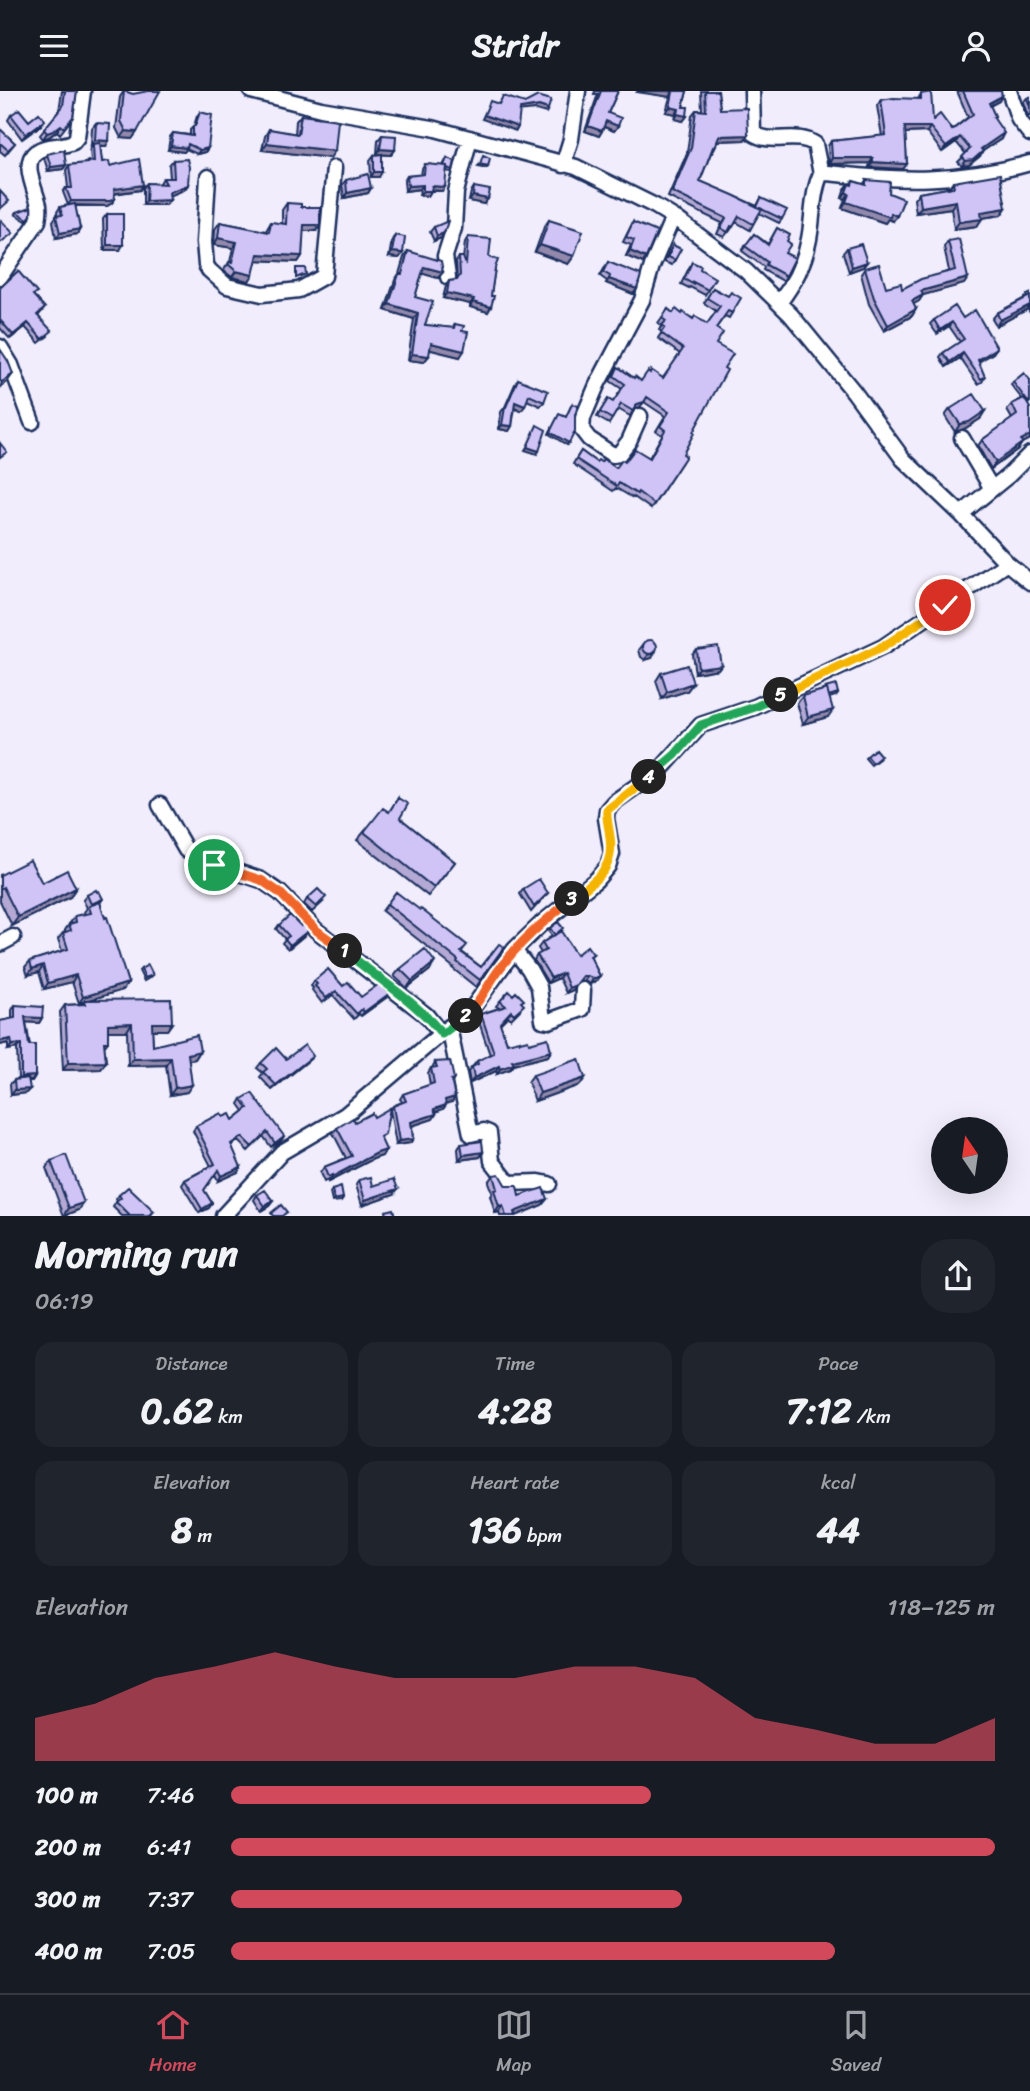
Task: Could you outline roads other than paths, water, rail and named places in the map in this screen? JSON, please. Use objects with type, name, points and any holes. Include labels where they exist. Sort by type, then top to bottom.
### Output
[{"type":"street","points":[[0,277],[38,221],[39,204],[30,162],[33,155],[43,149],[73,142],[77,138],[83,91]]},
{"type":"street","points":[[251,91],[321,109],[432,128],[576,167],[673,217],[746,271],[791,315],[854,392],[903,459],[961,514],[1007,563],[1030,582]]},
{"type":"street","points":[[563,165],[571,139],[578,91]]},
{"type":"street","points":[[752,91],[753,132],[761,138],[807,139],[815,144],[821,174],[817,184],[809,242],[790,289],[779,303]]},
{"type":"street","points":[[1009,91],[1019,120],[1030,134]]},
{"type":"street","points":[[448,277],[445,257],[454,228],[456,192],[470,138]]},
{"type":"street","points":[[821,174],[893,180],[933,180],[978,175],[1030,163]]},
{"type":"street","points":[[208,177],[204,242],[208,270],[227,286],[272,293],[299,290],[324,276],[334,168]]},
{"type":"street","points":[[640,416],[629,441],[619,454],[613,455],[589,439],[582,430],[583,418],[597,385],[642,300],[652,266],[673,217]]},
{"type":"street","points":[[0,347],[11,365],[32,422]]},
{"type":"street","points":[[962,439],[992,489]]},
{"type":"street","points":[[961,514],[1030,454]]},
{"type":"street","points":[[223,1216],[282,1151],[345,1115],[468,1014],[514,950],[541,924],[596,880],[608,866],[612,854],[607,810],[661,769],[701,725],[755,707],[883,647],[1007,563]]},
{"type":"street","points":[[160,805],[186,850],[198,859],[261,880],[280,893],[316,930],[445,1031],[471,1134],[484,1131],[489,1133],[492,1160],[509,1184],[549,1184]]},
{"type":"street","points":[[514,950],[539,987],[543,1020],[549,1021],[582,1009],[583,990]]}]
